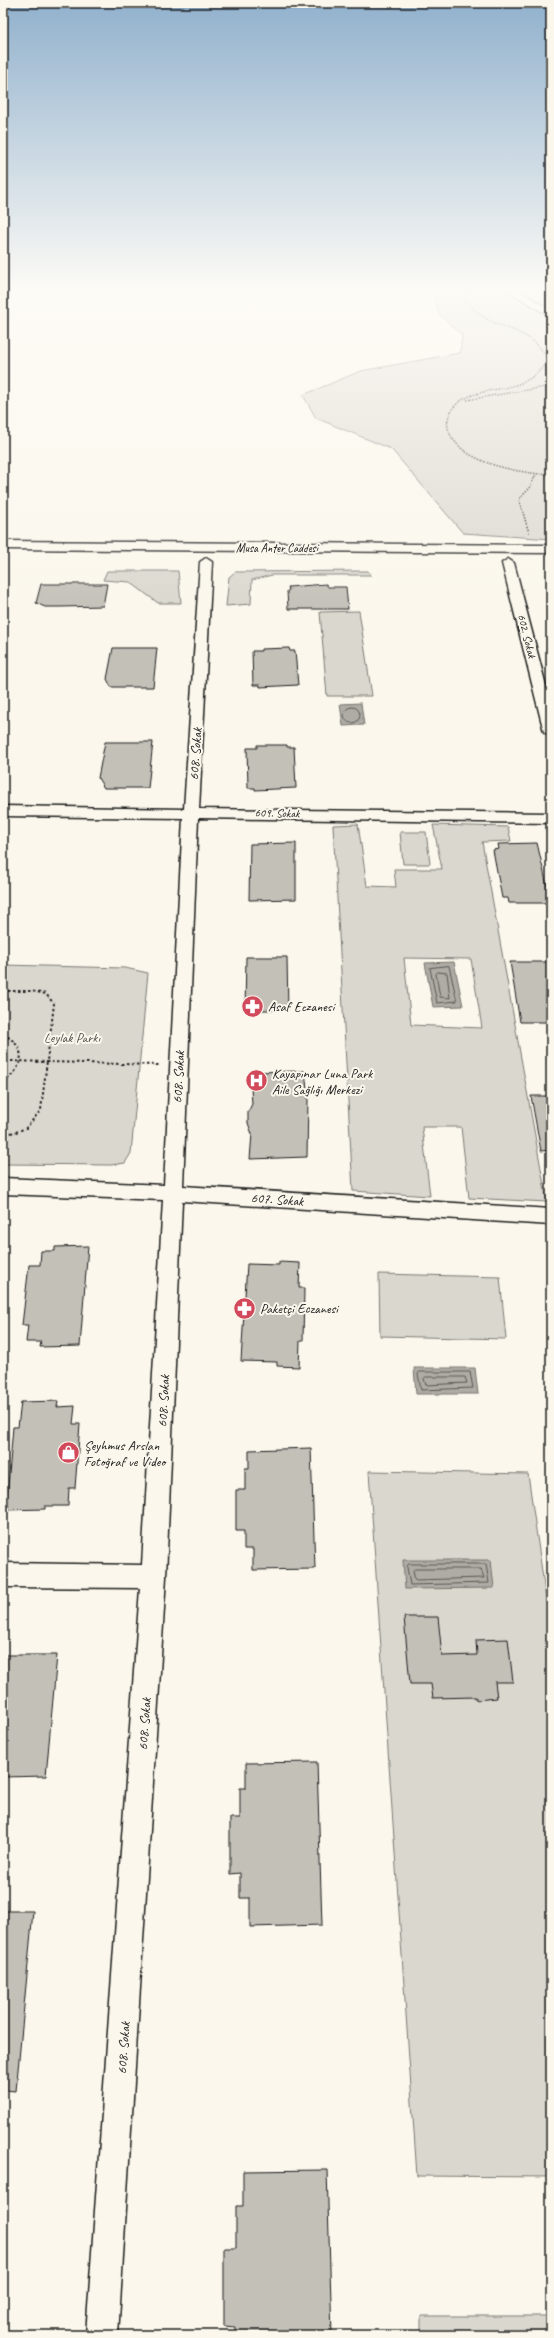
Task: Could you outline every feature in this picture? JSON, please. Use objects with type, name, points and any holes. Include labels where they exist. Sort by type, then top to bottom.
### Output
[{"type":"main road","name":"Musa Anter Caddesi","points":[[3,545],[551,549]]},
{"type":"main road","points":[[492,563],[522,563]]},
{"type":"street","name":"608. Sokak","points":[[102,2335],[154,1577],[191,812],[206,562]]},
{"type":"street","name":"602. Sokak","points":[[508,563],[551,732]]},
{"type":"street","name":"609. Sokak","points":[[3,810],[551,818]]},
{"type":"street","name":"607. Sokak","points":[[3,1186],[173,1193],[551,1218]]},
{"type":"street","points":[[3,1575],[154,1577]]},
{"type":"path","points":[[466,399],[451,413],[447,425],[457,445],[472,455],[491,463],[536,474],[551,475]]},
{"type":"path","points":[[463,401],[474,399]]},
{"type":"path","points":[[534,549],[519,499],[530,488],[536,474]]},
{"type":"path","points":[[3,991],[30,991],[46,994],[54,1004],[41,1110],[35,1122],[22,1132],[3,1134]]},
{"type":"path","points":[[3,1034],[17,1043],[21,1052],[22,1061],[18,1070],[3,1083]]},
{"type":"path","points":[[11,1061],[179,1065]]},
{"type":"green space","points":[[305,399],[551,399],[551,539],[463,533],[391,449],[316,418]]},
{"type":"green space","points":[[107,571],[178,571],[181,603],[158,603],[130,582],[103,580]]},
{"type":"green space","points":[[368,571],[371,575],[272,575],[252,580],[251,604],[226,606],[229,577],[235,572]]},
{"type":"green space","points":[[359,611],[372,696],[327,696],[320,612]]},
{"type":"green space","points":[[358,824],[367,886],[396,887],[394,869],[442,869],[433,825],[508,827],[511,841],[482,842],[547,1202],[469,1198],[461,1127],[422,1127],[430,1196],[353,1191],[333,825]],"holes":[[[404,958],[471,959],[482,1028],[411,1025]]]},
{"type":"green space","points":[[400,832],[426,832],[430,864],[403,864]]},
{"type":"green space","name":"Leylak Parkı","points":[[3,965],[125,968],[148,973],[131,1153],[125,1163],[111,1165],[3,1164]]},
{"type":"green space","points":[[379,1274],[500,1277],[506,1339],[380,1336]]},
{"type":"green space","points":[[369,1471],[528,1474],[551,1634],[551,2177],[417,2176]]},
{"type":"green space","points":[[421,2316],[551,2316],[551,2335],[421,2335]]},
{"type":"water","points":[[361,703],[364,725],[343,726],[340,704]]},
{"type":"water","points":[[454,962],[463,1006],[433,1007],[425,963]]},
{"type":"water","points":[[414,1368],[475,1368],[478,1394],[416,1394]]},
{"type":"water","points":[[403,1560],[491,1560],[494,1588],[405,1589]]},
{"type":"building","points":[[41,584],[107,584],[103,606],[45,607],[36,603]]},
{"type":"building","points":[[326,584],[328,587],[346,587],[348,609],[288,609],[288,587]]},
{"type":"building","points":[[113,648],[157,648],[153,687],[111,687],[107,679]]},
{"type":"building","points":[[289,648],[290,651],[295,651],[298,685],[260,687],[260,685],[253,685],[252,651],[261,651],[261,649]]},
{"type":"building","points":[[105,742],[153,742],[148,788],[104,788],[98,778]]},
{"type":"building","points":[[257,745],[287,745],[287,747],[294,747],[296,788],[255,790],[255,788],[248,788],[247,748],[257,748]]},
{"type":"building","points":[[296,843],[296,899],[249,900],[250,844]]},
{"type":"building","points":[[537,843],[551,903],[509,903],[508,898],[502,898],[493,850],[499,849],[498,844]]},
{"type":"building","points":[[246,957],[287,957],[288,1010],[245,1010]]},
{"type":"building","points":[[510,962],[551,962],[551,1022],[520,1022]]},
{"type":"building","points":[[305,1071],[308,1099],[307,1157],[250,1159],[252,1134],[248,1123],[248,1112],[252,1104],[250,1072]]},
{"type":"building","points":[[531,1096],[551,1096],[551,1150],[541,1151]]},
{"type":"building","points":[[88,1246],[80,1346],[40,1347],[41,1342],[26,1342],[28,1325],[22,1325],[29,1265],[40,1265],[41,1251],[55,1251],[55,1247]]},
{"type":"building","points":[[279,1262],[300,1263],[299,1288],[304,1288],[303,1341],[300,1341],[299,1367],[277,1366],[277,1362],[241,1361],[247,1264],[279,1265]]},
{"type":"building","points":[[58,1401],[57,1407],[75,1406],[73,1424],[80,1424],[75,1488],[69,1488],[68,1506],[45,1506],[45,1509],[6,1510],[13,1427],[18,1427],[21,1402]]},
{"type":"building","points":[[311,1448],[315,1569],[253,1570],[253,1549],[244,1549],[244,1531],[236,1531],[236,1490],[245,1490],[245,1468],[249,1468],[249,1450]]},
{"type":"building","points":[[404,1617],[438,1617],[442,1656],[477,1655],[476,1640],[508,1639],[513,1682],[495,1682],[497,1698],[476,1700],[476,1697],[433,1698],[431,1684],[410,1684]]},
{"type":"building","points":[[3,1655],[57,1655],[46,1776],[3,1777]]},
{"type":"building","points":[[317,1762],[322,1925],[250,1927],[250,1898],[240,1898],[240,1873],[230,1874],[230,1818],[240,1818],[240,1788],[246,1788],[246,1763]]},
{"type":"building","points":[[3,1911],[33,1911],[16,2091],[3,2090]]},
{"type":"building","points":[[327,2170],[332,2335],[235,2335],[235,2327],[224,2326],[224,2248],[236,2248],[236,2206],[243,2206],[243,2171]]},
{"type":"place","name":"Asaf Eczanesi","points":[[252,1006]]},
{"type":"place","name":"Kayapınar Luna Park Aile Sağlığı Merkezi","points":[[257,1081]]},
{"type":"place","name":"Paketçi Eczanesi","points":[[245,1308]]},
{"type":"place","name":"Şeyhmus Arslan Fotoğraf ve Video","points":[[68,1453]]}]
